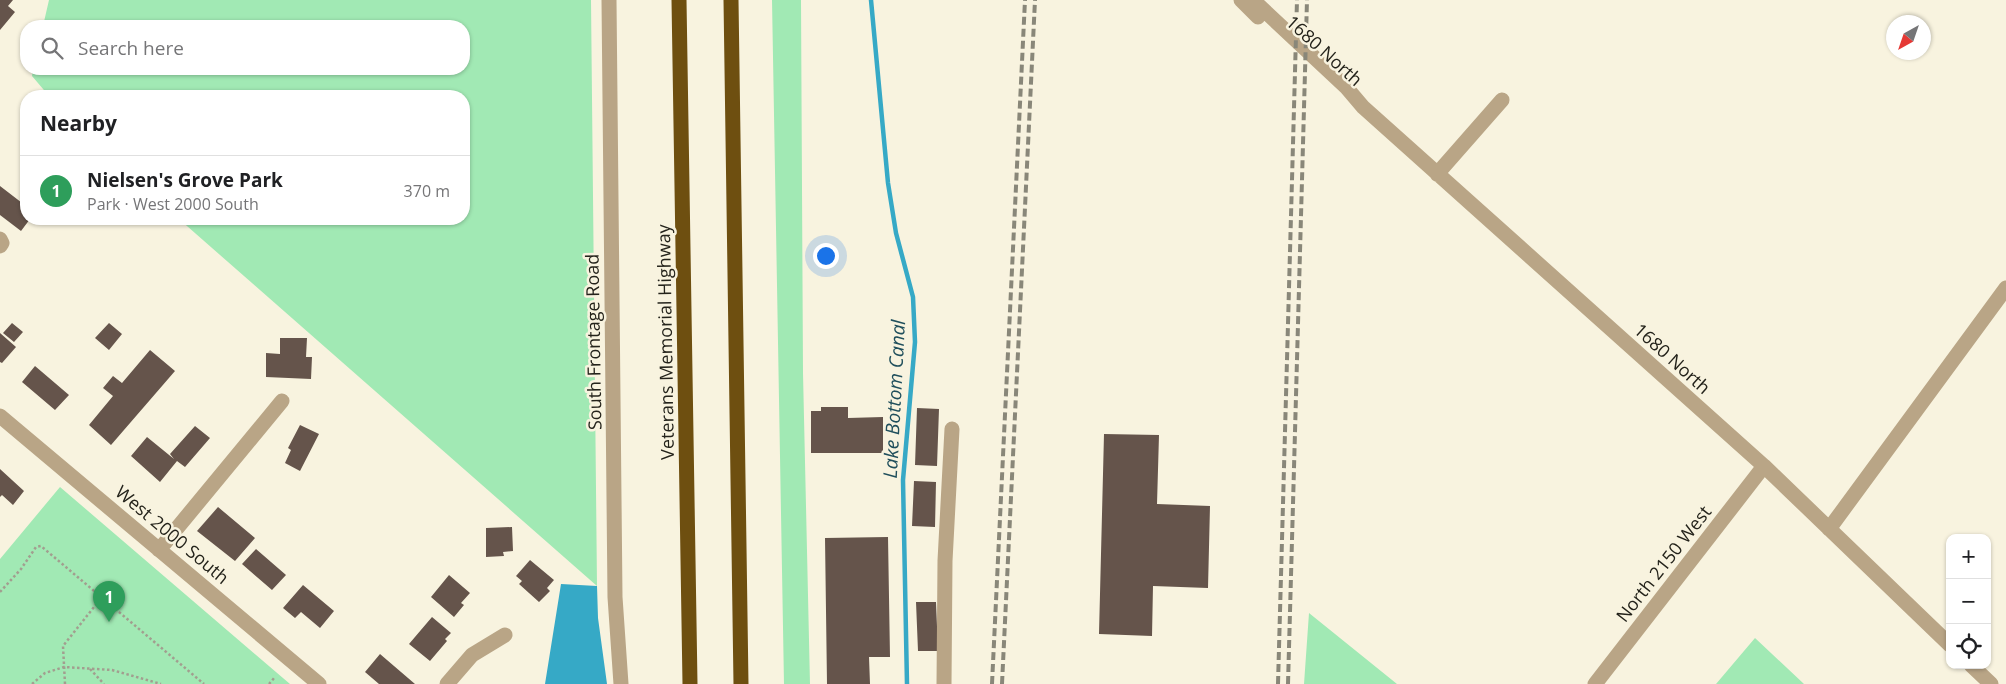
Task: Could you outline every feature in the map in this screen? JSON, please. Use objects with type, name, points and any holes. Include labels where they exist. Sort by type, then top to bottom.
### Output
[{"type":"highway","name":"Veterans Memorial Highway","points":[[679,0],[690,684]]},
{"type":"highway","points":[[731,0],[741,684]]},
{"type":"street","name":"South Frontage Road","points":[[609,0],[615,597],[621,684]]},
{"type":"street","name":"1680 North","points":[[1241,0],[1335,90],[1363,107]]},
{"type":"street","name":"1680 North","points":[[1254,0],[1346,87],[1363,107],[1764,466],[1946,641]]},
{"type":"street","points":[[1438,174],[1502,100]]},
{"type":"street","points":[[0,239],[2,244],[0,246]]},
{"type":"street","points":[[1829,529],[1925,401],[2006,288]]},
{"type":"street","points":[[159,550],[282,401]]},
{"type":"street","name":"West 2000 South","points":[[0,416],[319,684]]},
{"type":"street","points":[[944,684],[945,561],[952,429]]},
{"type":"street","name":"North 2150 West","points":[[1595,684],[1764,466]]},
{"type":"street","points":[[448,684],[472,655],[505,635]]},
{"type":"street","points":[[1975,669],[1991,684]]},
{"type":"path","points":[[0,592],[21,569],[36,547],[42,546],[204,684]]},
{"type":"path","points":[[65,684],[63,646],[102,597]]},
{"type":"path","points":[[32,684],[45,674],[64,667],[112,670],[161,684]]},
{"type":"path","points":[[90,669],[104,684]]},
{"type":"path","points":[[269,684],[275,678]]},
{"type":"green space","points":[[49,0],[591,0],[597,586],[186,225],[470,225],[470,90],[44,90],[32,76],[470,75],[470,20],[44,20]]},
{"type":"green space","points":[[772,0],[801,0],[803,373],[810,684],[784,684]]},
{"type":"green space","points":[[60,487],[290,684],[0,684],[0,559]]},
{"type":"green space","points":[[1309,613],[1397,684],[1304,684]]},
{"type":"green space","points":[[1755,638],[1804,684],[1716,684]]},
{"type":"water","points":[[561,584],[597,586],[598,618],[607,684],[545,684]]},
{"type":"building","points":[[0,0],[13,0],[8,6],[15,12],[0,30]]},
{"type":"building","points":[[0,186],[20,201],[20,225],[26,225],[21,231],[0,215]]},
{"type":"building","points":[[12,323],[23,332],[14,342],[3,333]]},
{"type":"building","points":[[109,323],[122,334],[109,350],[95,338]]},
{"type":"building","points":[[0,333],[16,347],[2,363],[0,362]]},
{"type":"building","points":[[280,338],[307,338],[306,357],[312,357],[311,379],[266,377],[266,353],[280,354]]},
{"type":"building","points":[[150,350],[175,371],[111,445],[89,425],[113,396],[103,388],[113,376],[122,383]]},
{"type":"building","points":[[35,366],[69,395],[55,410],[22,382]]},
{"type":"building","points":[[821,407],[848,407],[848,418],[883,417],[883,453],[811,453],[811,411],[821,411]]},
{"type":"building","points":[[917,408],[939,409],[937,466],[915,465]]},
{"type":"building","points":[[300,425],[319,434],[300,471],[285,463],[291,450],[288,448]]},
{"type":"building","points":[[195,426],[210,438],[185,467],[177,461],[160,482],[131,456],[147,437],[174,459],[170,454]]},
{"type":"building","points":[[1104,434],[1159,435],[1157,504],[1210,506],[1208,588],[1153,586],[1152,636],[1099,634]]},
{"type":"building","points":[[0,469],[24,491],[13,505],[2,495],[0,497]]},
{"type":"building","points":[[914,481],[936,482],[935,527],[912,526]]},
{"type":"building","points":[[218,507],[255,538],[235,561],[197,531]]},
{"type":"building","points":[[512,527],[513,551],[503,552],[504,556],[486,557],[486,528]]},
{"type":"building","points":[[888,537],[890,657],[869,657],[870,684],[827,684],[825,538]]},
{"type":"building","points":[[256,549],[286,575],[272,590],[242,564]]},
{"type":"building","points":[[530,560],[554,580],[547,588],[550,591],[539,602],[519,584],[522,581],[516,576]]},
{"type":"building","points":[[449,575],[470,593],[461,603],[464,605],[454,617],[431,597]]},
{"type":"building","points":[[303,585],[334,611],[320,628],[301,612],[295,618],[283,608]]},
{"type":"building","points":[[916,602],[936,602],[938,651],[918,651]]},
{"type":"building","points":[[432,617],[451,633],[445,639],[447,641],[430,661],[409,644]]},
{"type":"building","points":[[380,654],[415,684],[379,684],[365,672]]},
{"type":"waterway","name":"Lake Bottom Canal","points":[[871,0],[888,183],[896,233],[913,297],[915,342],[903,480],[907,684]]},
{"type":"railway","points":[[992,684],[1025,0]]},
{"type":"railway","points":[[1002,684],[1035,0]]},
{"type":"railway","points":[[1278,684],[1297,0]]},
{"type":"railway","points":[[1288,684],[1307,0]]},
{"type":"place","name":"Nielsen's Grove Park","points":[[109,622]]}]
